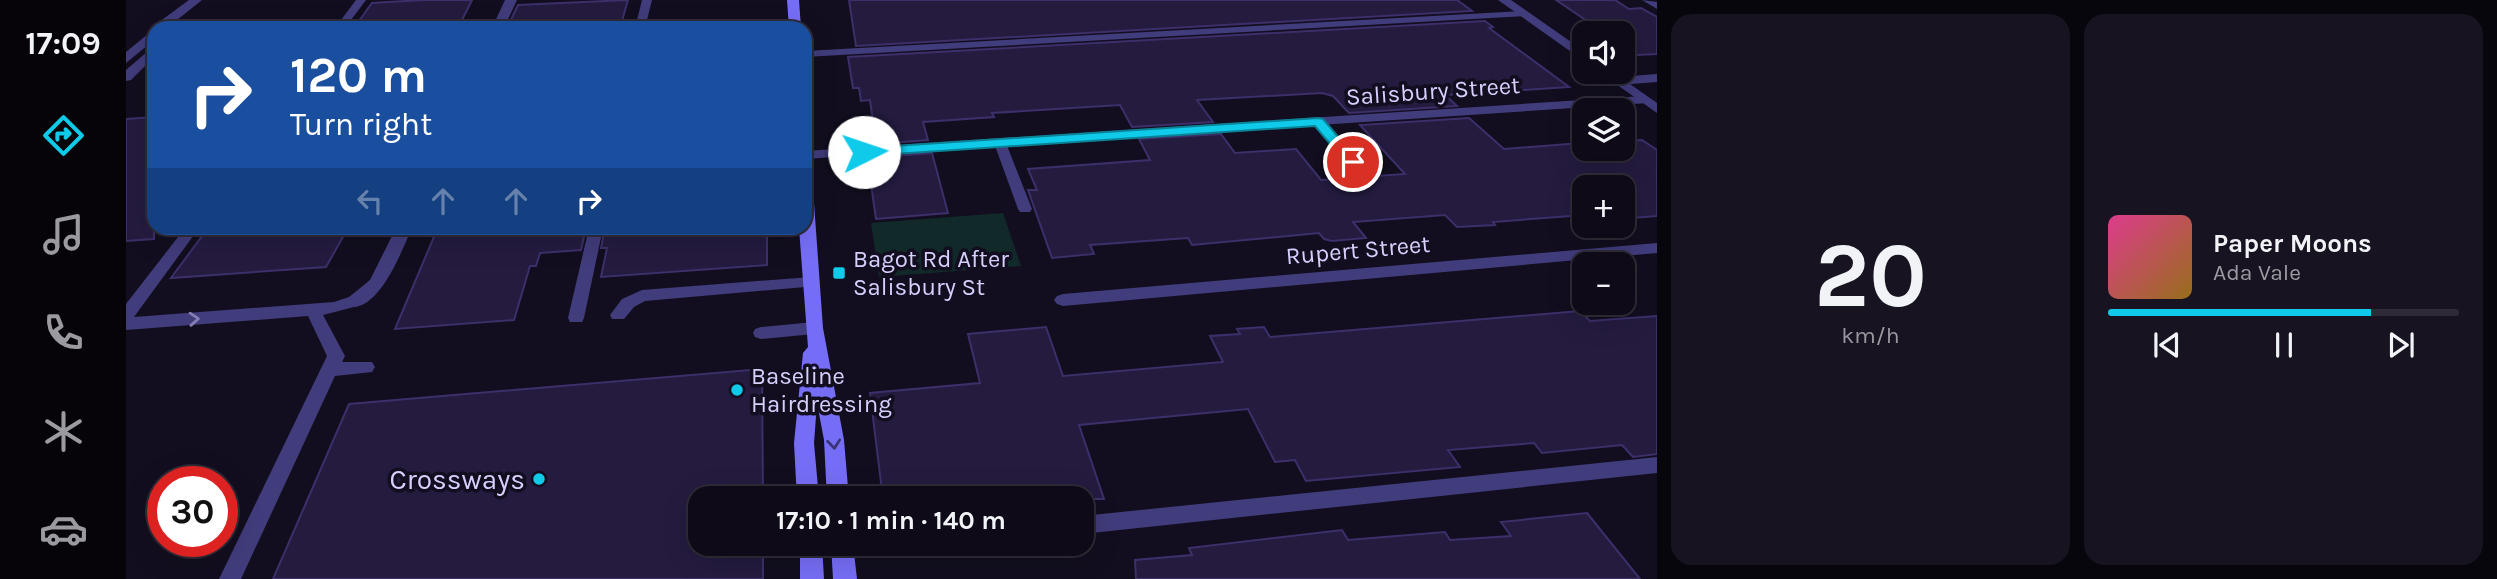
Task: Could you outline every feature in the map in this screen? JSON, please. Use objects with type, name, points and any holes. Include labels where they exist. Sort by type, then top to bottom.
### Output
[{"type":"main road","points":[[793,0],[794,21]]},
{"type":"main road","points":[[808,235],[814,328],[834,440],[837,486]]},
{"type":"main road","points":[[807,486],[804,443],[814,328]]},
{"type":"main road","points":[[811,556],[812,579]]},
{"type":"main road","points":[[843,556],[845,579]]},
{"type":"street","points":[[169,21],[199,0]]},
{"type":"street","points":[[182,21],[199,0]]},
{"type":"street","points":[[501,21],[511,0]]},
{"type":"street","points":[[1504,0],[1572,49]]},
{"type":"street","points":[[126,59],[147,40]]},
{"type":"street","points":[[126,77],[147,57]]},
{"type":"street","points":[[1635,80],[1657,78]]},
{"type":"street","points":[[1622,84],[1657,109]]},
{"type":"street","name":"Salisbury Street","points":[[812,156],[1644,100]]},
{"type":"street","points":[[352,302],[377,284],[401,235]]},
{"type":"street","name":"Rupert Street","points":[[1063,300],[1657,248]]},
{"type":"lane","points":[[345,21],[361,0]]},
{"type":"lane","points":[[642,21],[647,0]]},
{"type":"lane","points":[[812,54],[1523,14]]},
{"type":"lane","points":[[1318,122],[1353,162]]},
{"type":"lane","points":[[1000,143],[1025,209]]},
{"type":"lane","points":[[126,316],[187,235]]},
{"type":"lane","points":[[576,318],[594,235]]},
{"type":"lane","points":[[618,315],[628,303],[642,296],[811,282]]},
{"type":"lane","points":[[126,324],[335,308],[352,302]]},
{"type":"lane","points":[[230,579],[336,356],[313,310]]},
{"type":"lane","points":[[761,333],[814,328]]},
{"type":"lane","points":[[330,370],[366,367]]},
{"type":"lane","points":[[1094,523],[1657,465]]},
{"type":"green space","points":[[1003,213],[1021,266],[879,277],[871,223]]},
{"type":"building","points":[[472,0],[462,21],[359,21],[372,3]]},
{"type":"building","points":[[628,0],[622,21],[510,21],[518,5]]},
{"type":"building","points":[[849,0],[1457,0],[1472,11],[856,46]]},
{"type":"building","points":[[1556,0],[1615,0],[1629,9],[1641,8],[1657,17],[1657,54],[1635,54],[1635,21],[1587,21]]},
{"type":"building","points":[[1485,21],[1493,27],[1489,28],[1569,87],[1445,95],[1457,106],[1349,113],[1333,96],[1322,93],[1197,100],[1213,122],[1132,127],[1120,105],[992,113],[994,117],[923,122],[928,140],[876,144],[870,100],[861,101],[859,88],[853,88],[848,57]]},
{"type":"building","points":[[147,118],[147,235],[154,235],[154,239],[126,241],[126,119]]},
{"type":"building","points":[[1469,118],[1504,149],[1572,144],[1572,161],[1635,161],[1635,140],[1642,140],[1657,150],[1657,216],[1635,218],[1635,175],[1572,175],[1572,216],[1457,227],[1445,215],[1353,222],[1366,238],[1332,241],[1324,239],[1319,233],[1192,245],[1188,238],[1090,245],[1094,254],[1052,258],[1028,190],[1037,190],[1028,169],[1150,160],[1139,139],[1221,134],[1235,153],[1296,149],[1321,180],[1405,174],[1360,125]]},
{"type":"building","points":[[932,153],[948,213],[876,219],[869,170],[880,169],[878,157]]},
{"type":"building","points":[[203,235],[344,235],[326,267],[171,278]]},
{"type":"building","points":[[435,235],[584,235],[581,250],[540,253],[536,266],[530,266],[514,320],[395,329]]},
{"type":"building","points":[[604,235],[767,235],[767,265],[601,277],[607,248],[601,248]]},
{"type":"building","points":[[1572,312],[1572,315],[1584,315],[1590,321],[1657,316],[1657,454],[1633,457],[1622,445],[1542,453],[1534,443],[1448,450],[1460,467],[1306,481],[1295,460],[1275,462],[1248,409],[1079,425],[1104,499],[1094,499],[1094,486],[881,486],[870,393],[980,383],[968,334],[1046,327],[1063,376],[1223,362],[1210,336],[1240,334],[1237,329],[1264,327],[1270,337]]},
{"type":"building","name":"Crossways","points":[[762,369],[763,486],[688,486],[688,556],[763,556],[763,579],[273,579],[349,404]]},
{"type":"building","points":[[1587,513],[1640,579],[1136,579],[1135,560],[1192,555],[1189,548],[1342,530],[1348,540],[1445,532],[1450,540],[1511,536],[1501,522]]},
{"type":"place","name":"Bagot Rd After Salisbury St","points":[[839,273]]},
{"type":"place","name":"Baseline Hairdressing","points":[[737,390]]},
{"type":"place","name":"Crossways","points":[[539,479]]},
{"type":"route","points":[[864,152],[1318,122],[1353,162]]}]
